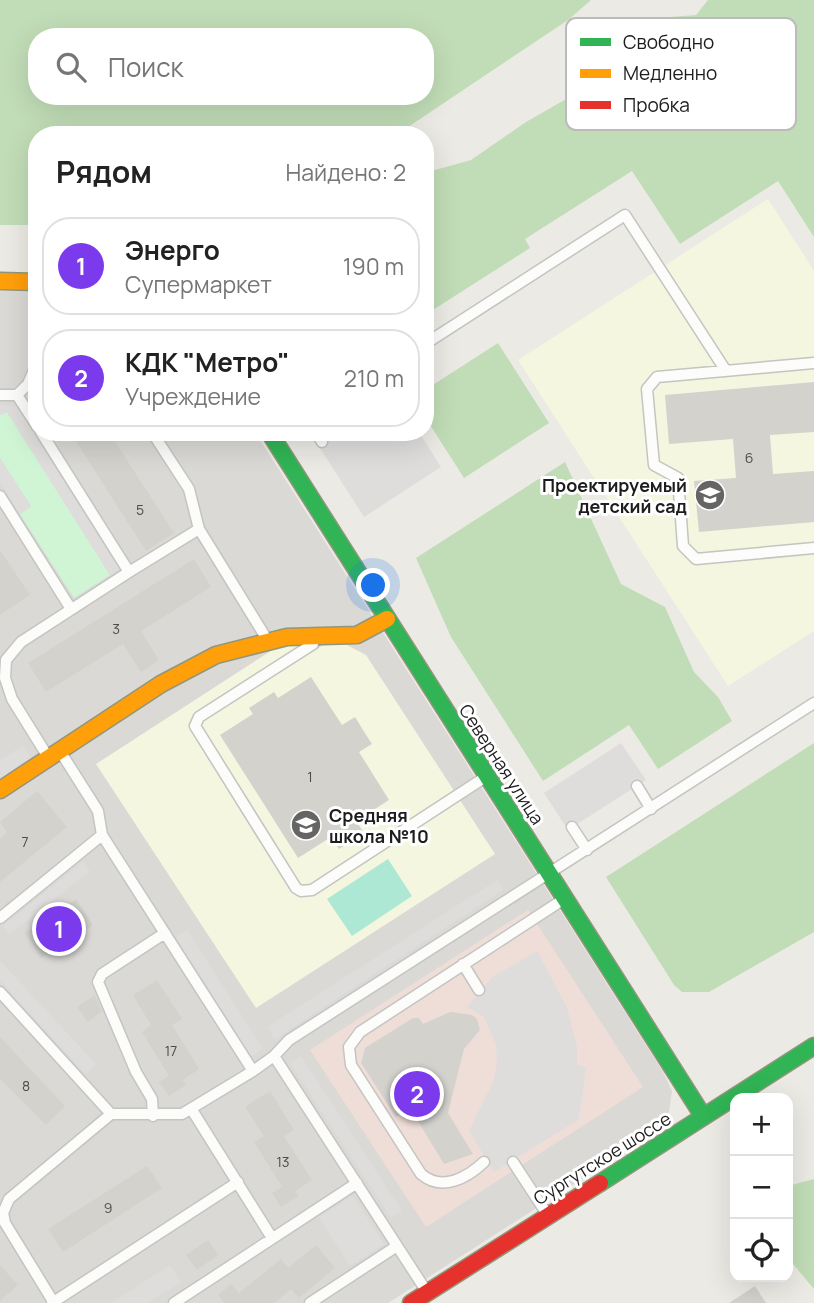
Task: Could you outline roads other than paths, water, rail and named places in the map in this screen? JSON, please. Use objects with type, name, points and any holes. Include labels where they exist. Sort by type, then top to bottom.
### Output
[{"type":"street","points":[[0,281],[28,282]]},
{"type":"street","name":"Северная улица","points":[[277,441],[387,620],[703,1116]]},
{"type":"street","points":[[0,790],[216,655],[268,641],[360,634],[387,620]]},
{"type":"street","name":"Сургутское шоссе","points":[[411,1303],[814,1046]]},
{"type":"lane","points":[[434,338],[625,215],[726,371]]},
{"type":"lane","points":[[814,363],[657,377],[647,389],[654,465],[678,478],[683,546],[696,559],[814,548]]},
{"type":"lane","points":[[17,395],[28,382]]},
{"type":"lane","points":[[0,394],[17,395]]},
{"type":"lane","points":[[17,395],[28,412]]},
{"type":"lane","points":[[47,441],[129,572]]},
{"type":"lane","points":[[158,441],[189,489],[199,529],[268,641]]},
{"type":"lane","points":[[0,496],[71,608]]},
{"type":"lane","points":[[199,529],[21,642],[6,660],[5,678],[12,699],[98,811],[102,835],[253,1070]]},
{"type":"lane","points":[[326,635],[199,717],[195,726],[296,888],[301,891],[312,890],[487,776]]},
{"type":"lane","points":[[237,1182],[53,1303],[5,1223],[5,1205],[111,1114],[174,1116],[192,1110],[274,1056],[289,1040],[814,703]]},
{"type":"lane","points":[[636,786],[651,808]]},
{"type":"lane","points":[[572,827],[587,850]]},
{"type":"lane","points":[[0,918],[102,835]]},
{"type":"lane","points":[[484,1162],[450,1182],[428,1180],[421,1174],[348,1055],[352,1039],[565,898]]},
{"type":"lane","points":[[152,1116],[152,1099],[136,1072],[99,982],[102,974],[165,933]]},
{"type":"lane","points":[[463,964],[480,990]]},
{"type":"lane","points":[[0,992],[111,1114]]},
{"type":"lane","points":[[274,1056],[428,1292]]},
{"type":"lane","points":[[192,1110],[272,1238]]},
{"type":"lane","points":[[513,1162],[547,1215]]},
{"type":"lane","points":[[174,1303],[357,1183]]},
{"type":"lane","points":[[310,1303],[397,1246]]},
{"type":"place","name":"Проектируемый детский сад","points":[[710,495]]},
{"type":"place","name":"Средняя школа №10","points":[[306,825]]},
{"type":"place","name":"Энерго","points":[[59,929]]},
{"type":"place","name":"КДК \"Метро\"","points":[[417,1094]]}]
